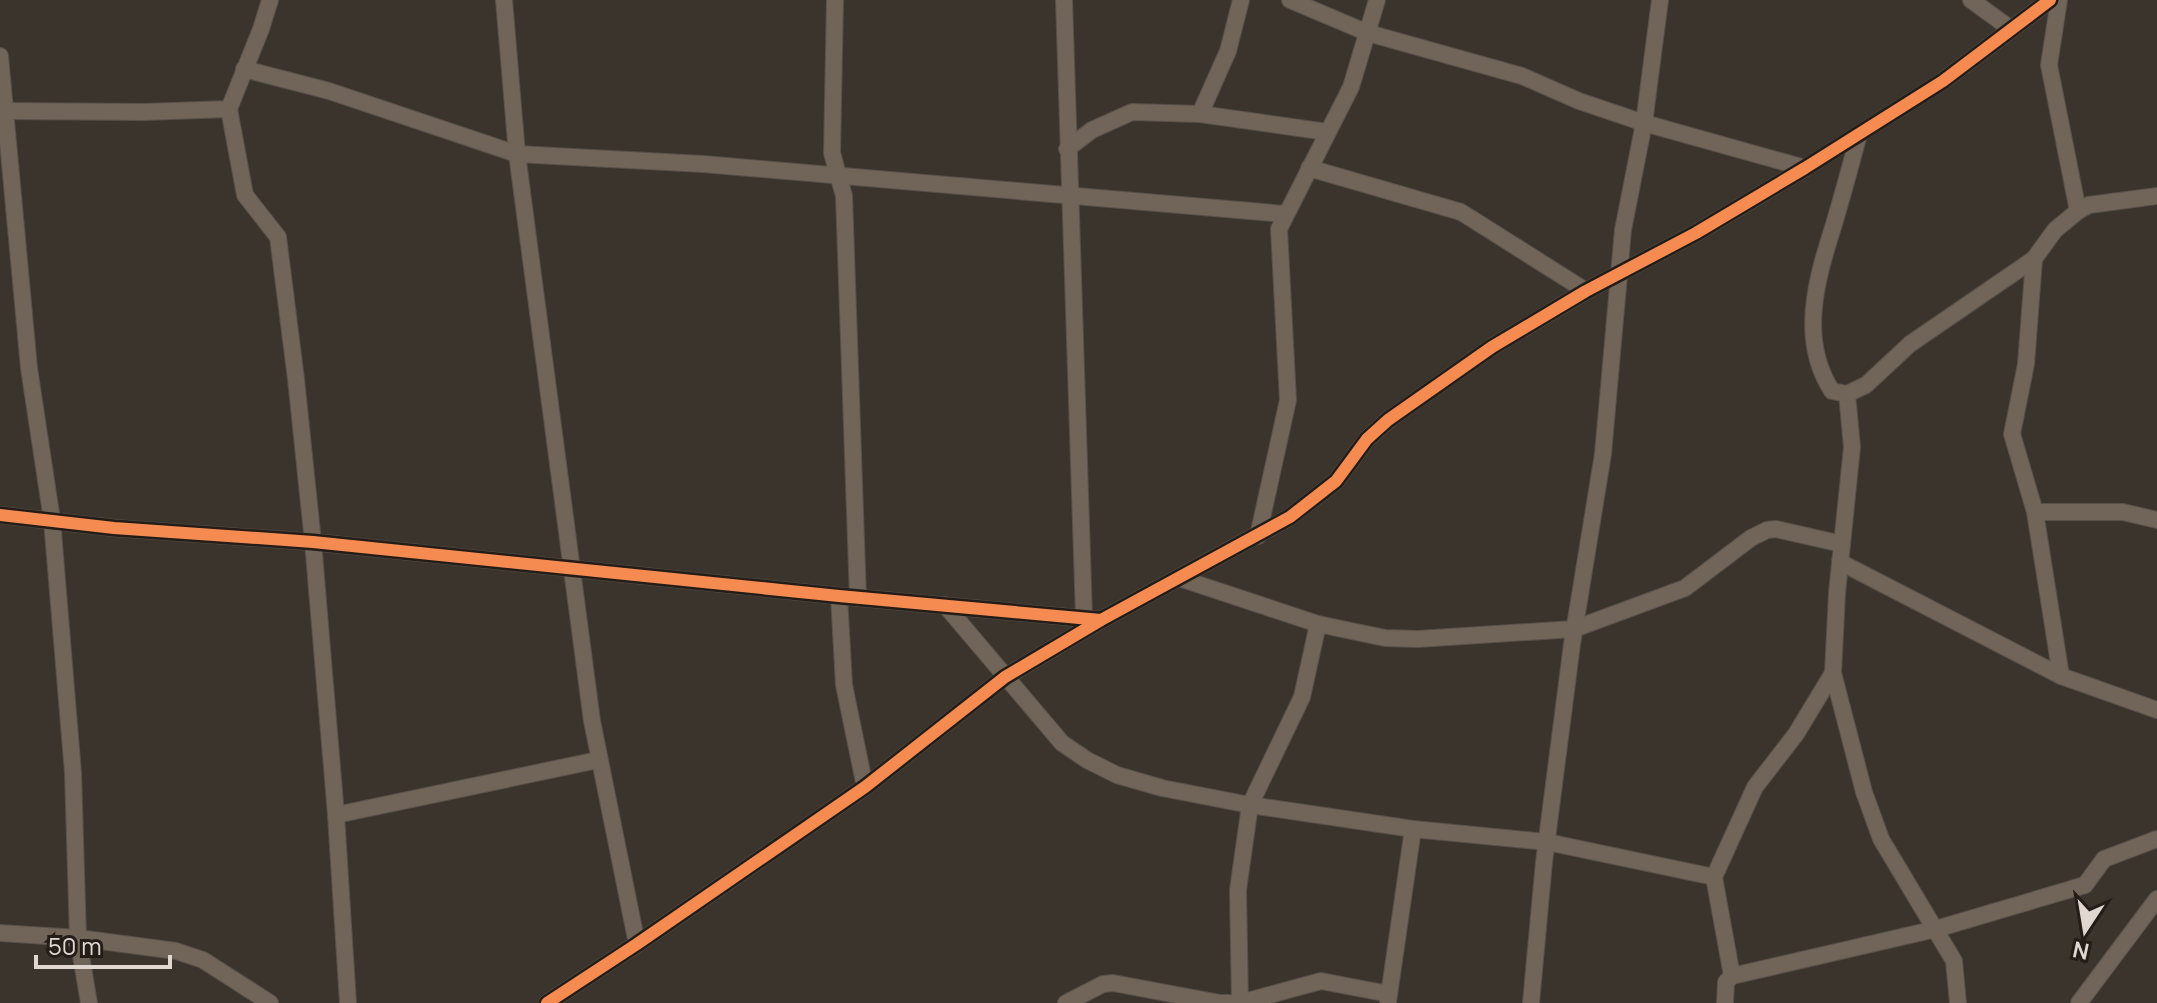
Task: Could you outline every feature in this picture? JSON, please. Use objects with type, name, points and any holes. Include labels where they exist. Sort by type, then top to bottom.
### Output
[{"type":"street","points":[[270,0],[229,109],[245,195],[278,237],[313,542],[348,1003]]},
{"type":"street","points":[[504,0],[517,154],[598,760],[637,944]]},
{"type":"street","points":[[835,0],[832,153],[844,196],[858,598]]},
{"type":"street","points":[[1064,0],[1068,195],[1092,618]]},
{"type":"street","points":[[1200,114],[1228,51],[1241,0]]},
{"type":"street","points":[[1290,0],[1368,33],[1522,76],[1579,101],[1644,123],[1805,168]]},
{"type":"street","points":[[1258,536],[1288,400],[1278,241],[1285,214],[1351,87],[1377,0]]},
{"type":"street","points":[[1531,1003],[1547,842],[1574,629],[1603,454],[1623,230],[1644,123],[1660,0]]},
{"type":"street","points":[[1971,0],[2011,29]]},
{"type":"street","points":[[547,1003],[865,787],[1005,677],[1092,618],[1179,578],[1290,517],[1336,481],[1367,439],[1388,420],[1492,347],[1805,168],[1943,81],[2050,0]]},
{"type":"street","points":[[2059,0],[2049,65],[2078,211]]},
{"type":"street","points":[[0,56],[29,368],[52,520],[73,773],[78,938],[89,1003]]},
{"type":"street","points":[[244,69],[329,91],[517,154],[703,164],[1285,214]]},
{"type":"street","points":[[6,111],[229,109]]},
{"type":"street","points":[[1067,149],[1092,130],[1132,112],[1200,114],[1327,132]]},
{"type":"street","points":[[1859,134],[1814,292],[1817,359],[1832,391],[1847,394],[1866,385],[1910,344],[2034,259],[2055,230],[2078,211],[2089,205],[2157,196]]},
{"type":"street","points":[[1309,168],[1461,212],[1586,291]]},
{"type":"street","points":[[2034,259],[2026,364],[2012,434],[2035,512],[2061,676]]},
{"type":"street","points":[[1847,394],[1852,447],[1833,673],[1864,792],[1881,839],[1954,961],[1958,1003]]},
{"type":"street","points":[[2035,512],[2156,514]]},
{"type":"street","points":[[0,515],[313,542],[858,598],[1092,618]]},
{"type":"street","points":[[1179,578],[1318,624],[1385,638],[1418,639],[1574,629],[1685,588],[1751,538],[1767,530],[1776,529],[1842,544]]},
{"type":"street","points":[[1840,562],[2061,676],[2157,710]]},
{"type":"street","points":[[839,596],[844,685],[865,787]]},
{"type":"street","points":[[945,605],[1062,743],[1117,775],[1162,788],[1250,805],[1413,829],[1547,842],[1714,877]]},
{"type":"street","points":[[1318,624],[1302,697],[1250,805],[1238,890],[1240,1003],[1321,981],[1389,998],[1413,829]]},
{"type":"street","points":[[1732,976],[1714,877],[1755,787],[1796,734],[1833,673]]},
{"type":"street","points":[[336,815],[598,760]]},
{"type":"street","points":[[1725,1003],[1726,982],[1732,976],[1936,929],[2085,885],[2104,859],[2157,839]]},
{"type":"street","points":[[2079,1003],[2157,899]]},
{"type":"street","points":[[0,933],[78,938],[176,951],[203,960],[270,1003]]},
{"type":"street","points":[[1066,1003],[1103,984],[1113,983],[1220,1003],[1240,1003]]},
{"type":"cycle path","points":[[547,1003],[865,787],[1005,677],[1101,620],[1290,517],[1336,481],[1367,439],[1388,420],[1492,347],[1805,168],[1943,81],[2050,0]]},
{"type":"cycle path","points":[[0,515],[114,528],[313,542],[1101,620]]}]
